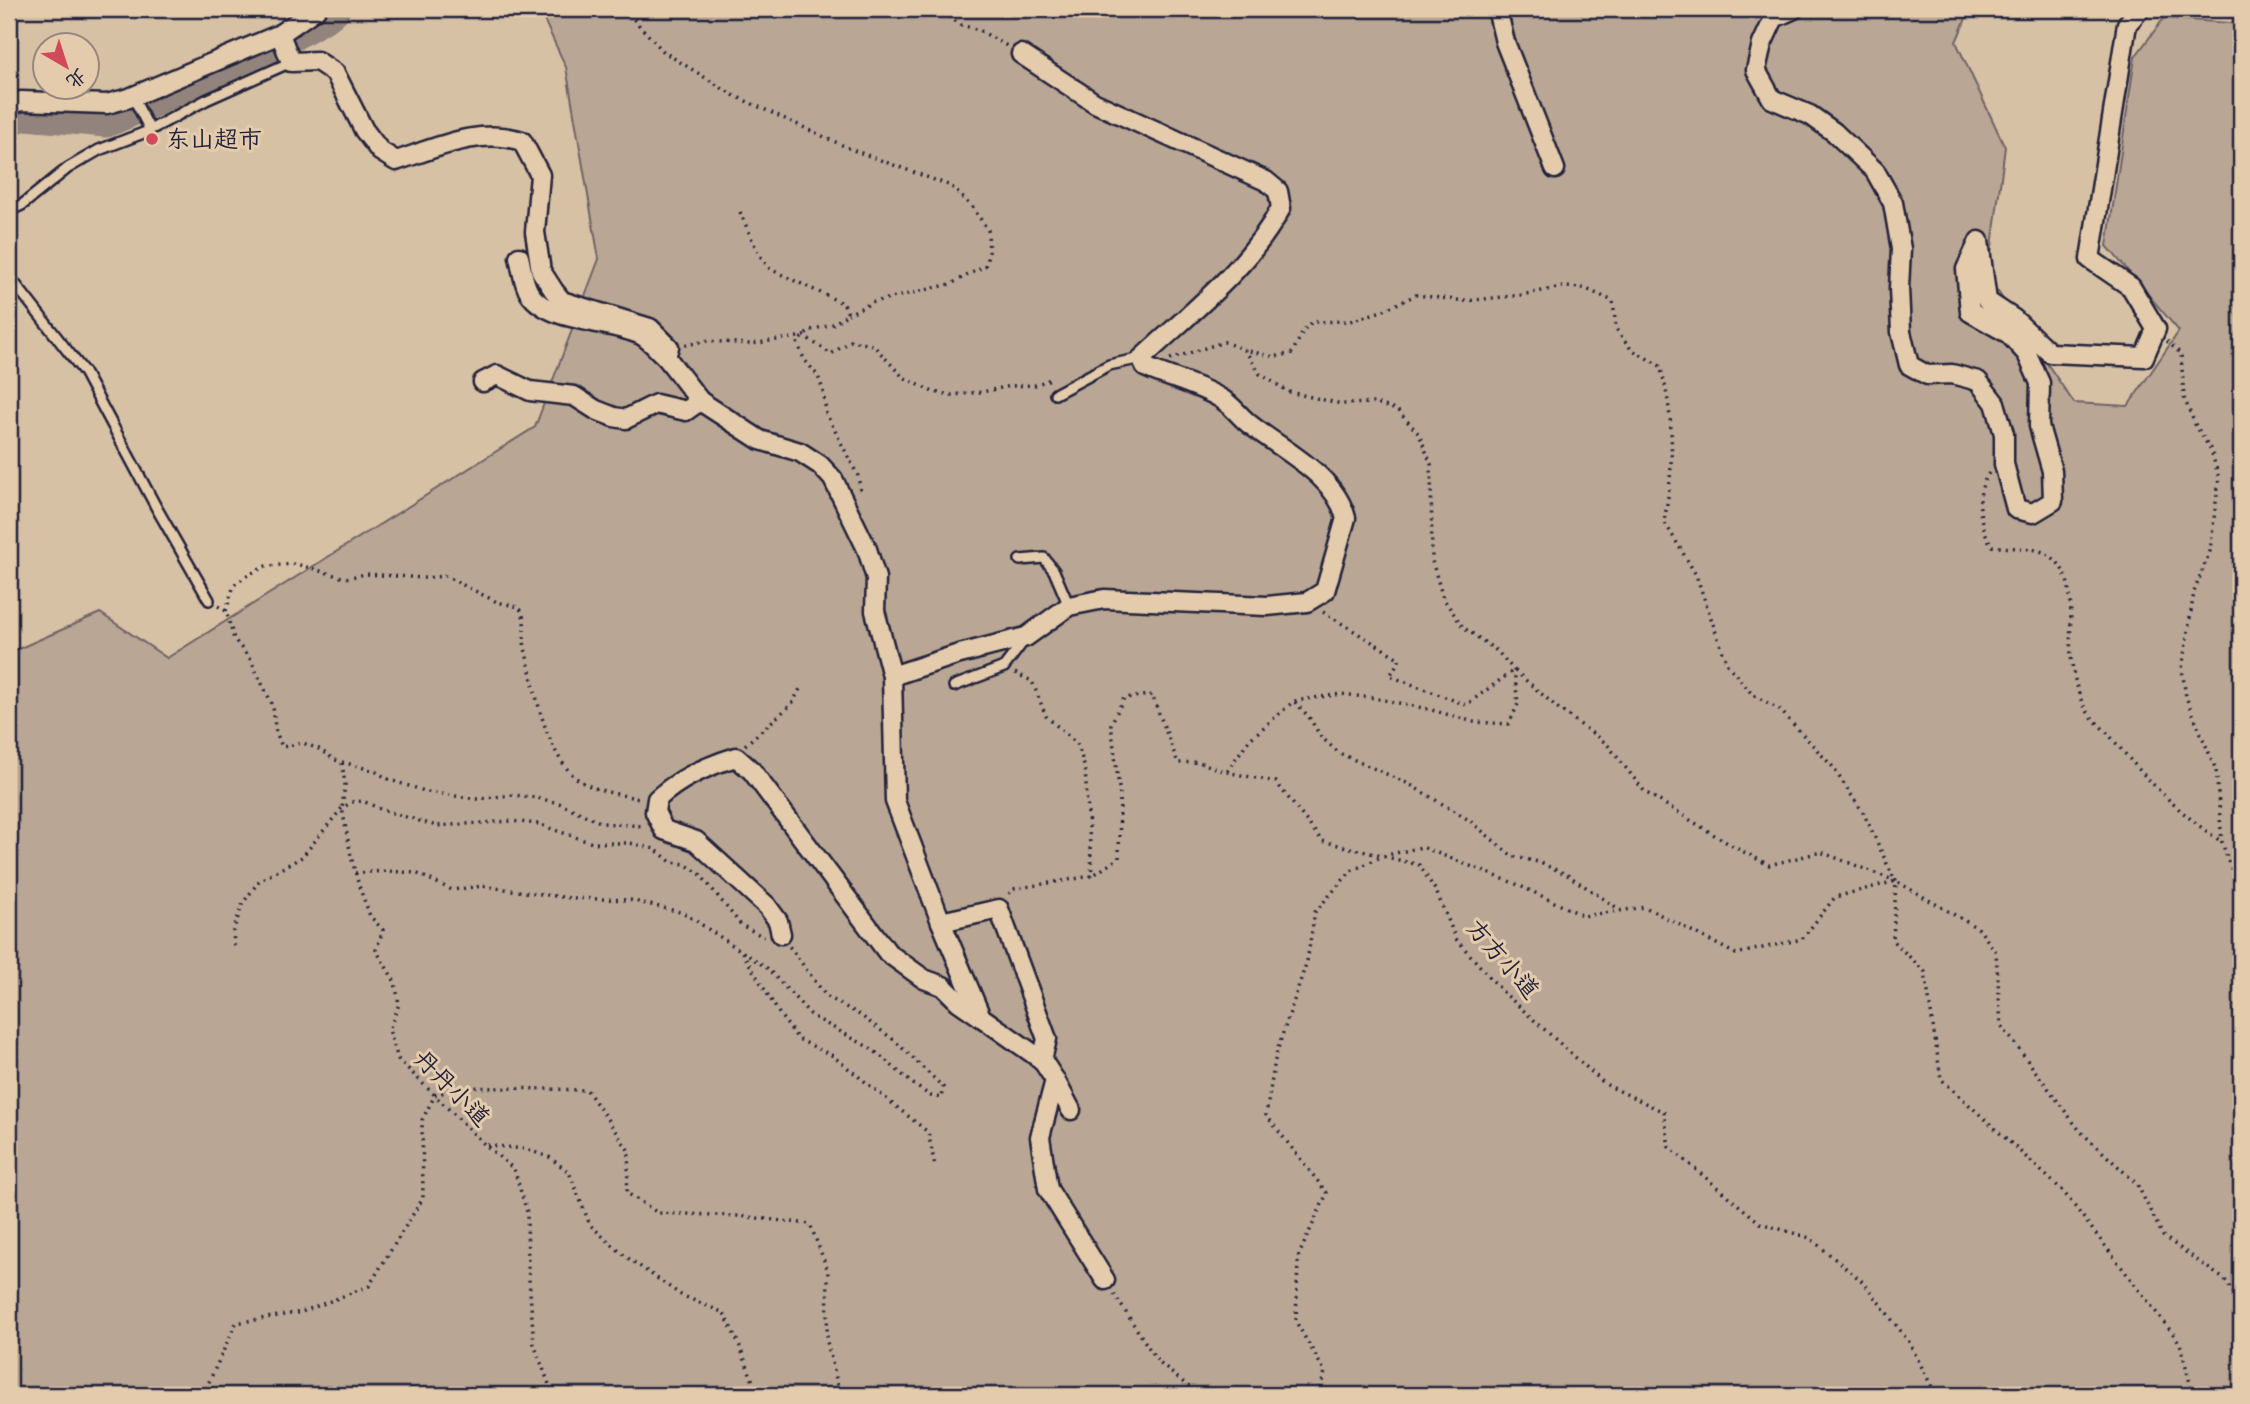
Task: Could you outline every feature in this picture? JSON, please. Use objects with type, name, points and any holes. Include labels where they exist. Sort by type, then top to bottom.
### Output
[{"type":"street","points":[[9,106],[21,101],[107,104],[133,97],[280,34],[316,9]]},
{"type":"street","points":[[1497,9],[1505,42],[1555,169]]},
{"type":"street","points":[[1794,9],[1774,18],[1762,44],[1756,70],[1772,99],[1810,115],[1834,132],[1875,171],[1893,203],[1902,249],[1899,288],[1901,332],[1909,365],[1927,374],[1952,374],[1978,382],[1995,403],[2004,434],[2004,464],[2017,509],[2033,513],[2053,501],[2052,471],[2039,426],[2039,383],[2027,354],[2009,334],[1970,312],[1966,269],[1979,241],[1987,301],[2014,319],[2050,353],[2144,357],[2156,330],[2131,287],[2090,259],[2127,24],[2140,9]]},
{"type":"street","points":[[280,34],[291,62],[317,61],[335,73],[364,130],[380,151],[396,161],[463,138],[495,136],[522,141],[540,175],[535,232],[541,271],[562,301],[650,328],[700,401],[760,440],[800,452],[820,465],[833,479],[867,549],[876,578],[874,611],[892,676],[895,801],[981,1017]]},
{"type":"street","points":[[892,676],[956,655],[1026,637],[1069,606],[1104,599],[1267,606],[1307,602],[1325,591],[1346,518],[1336,496],[1318,475],[1248,424],[1219,397],[1143,363],[1253,251],[1281,208],[1278,191],[1266,181],[1095,103],[1021,54]]},
{"type":"street","points":[[519,257],[528,292],[537,302],[554,312],[644,336],[668,352]]},
{"type":"street","points":[[482,382],[497,375],[530,391],[574,396],[596,410],[626,419],[656,404],[686,411],[700,401]]},
{"type":"street","points":[[781,934],[778,921],[767,906],[696,841],[664,830],[655,812],[657,799],[689,775],[736,757],[752,771],[888,953],[924,979],[943,986],[958,1001],[1042,1060],[1071,1110]]},
{"type":"street","points":[[941,922],[999,909],[1047,1039],[1042,1060]]},
{"type":"street","points":[[1055,1080],[1040,1137],[1048,1189],[1105,1280]]},
{"type":"lane","points":[[9,211],[22,205],[68,167],[99,150],[150,129],[206,100],[291,62]]},
{"type":"lane","points":[[133,97],[150,129]]},
{"type":"lane","points":[[9,276],[84,372],[156,508],[209,600]]},
{"type":"lane","points":[[1055,394],[1109,366],[1143,363]]},
{"type":"lane","points":[[1020,560],[1044,558],[1054,570],[1069,606]]},
{"type":"lane","points":[[954,687],[1004,667],[1026,637]]},
{"type":"path","points":[[624,9],[664,52],[733,95],[853,150],[951,186],[973,208],[988,230],[989,252],[985,266],[951,284],[874,302],[833,324],[811,330],[797,342],[804,359],[818,376],[826,413],[858,476],[862,496]]},
{"type":"path","points":[[937,9],[961,25],[979,30],[1021,54]]},
{"type":"path","points":[[740,212],[758,253],[770,269],[844,304],[848,314]]},
{"type":"path","points":[[1143,363],[1224,342],[1273,356],[1292,353],[1304,330],[1312,322],[1350,321],[1382,312],[1416,295],[1465,301],[1563,287],[1584,288],[1613,301],[1616,329],[1631,349],[1660,366],[1669,394],[1671,485],[1664,520],[1696,575],[1727,664],[1752,694],[1780,710],[1832,766],[1864,814],[1896,881],[1893,941],[1925,972],[1941,1079],[2062,1189],[2180,1343],[2193,1395]]},
{"type":"path","points":[[2156,330],[2181,354],[2184,398],[2195,424],[2211,450],[2220,478],[2210,551],[2194,592],[2182,668],[2186,697],[2216,770],[2222,842],[2230,867],[2241,879]]},
{"type":"path","points":[[668,352],[707,341],[751,344],[804,336],[831,354],[851,341],[873,345],[903,377],[933,392],[951,395],[982,392],[1011,386],[1035,385],[1055,378],[1074,384]]},
{"type":"path","points":[[1245,350],[1260,374],[1289,392],[1342,404],[1376,403],[1397,410],[1419,434],[1431,464],[1432,561],[1443,598],[1463,627],[1497,651],[1514,670],[1559,709],[1607,744],[1645,792],[1734,847],[1769,865],[1821,852],[1896,881],[1979,929],[1996,952],[2001,1025],[2080,1131],[2137,1184],[2163,1236],[2225,1280],[2241,1304]]},
{"type":"path","points":[[2004,451],[1984,480],[1979,513],[1987,538],[1992,546],[2037,549],[2050,555],[2059,564],[2069,596],[2072,663],[2086,709],[2142,776],[2199,827],[2222,842]]},
{"type":"path","points":[[656,806],[596,789],[578,779],[559,755],[542,719],[523,638],[525,616],[519,607],[497,602],[444,576],[424,578],[366,574],[345,578],[296,564],[266,566],[234,584],[226,611],[234,639],[250,659],[273,706],[275,729],[282,747],[303,743],[342,763],[375,771],[409,787],[452,797],[476,799],[514,795],[537,798],[559,803],[602,823],[636,824],[664,830]]},
{"type":"path","points":[[209,600],[226,611]]},
{"type":"path","points":[[1307,602],[1400,659],[1390,676],[1466,705],[1514,670]]},
{"type":"path","points":[[1004,667],[1032,681],[1046,716],[1078,745],[1085,769],[1092,876]]},
{"type":"path","points":[[1226,772],[1249,740],[1294,701],[1341,694],[1363,696],[1428,709],[1474,722],[1508,724],[1518,704],[1514,670]]},
{"type":"path","points":[[736,757],[754,734],[792,704],[801,687]]},
{"type":"path","name":"方方小道","points":[[999,909],[1013,889],[1092,876],[1119,858],[1120,796],[1111,724],[1124,698],[1152,695],[1178,763],[1199,762],[1226,772],[1276,782],[1322,841],[1419,865],[1436,891],[1455,939],[1503,992],[1605,1084],[1664,1112],[1669,1147],[1760,1223],[1810,1238],[1864,1283],[1909,1342],[1936,1395]]},
{"type":"path","points":[[1294,701],[1309,717],[1321,737],[1339,753],[1409,784],[1469,820],[1512,856],[1538,862],[1566,874],[1621,910]]},
{"type":"path","name":"丹丹小道","points":[[342,763],[345,784],[342,808],[355,873],[370,916],[383,930],[376,950],[395,982],[399,1004],[389,1030],[398,1059],[485,1145],[514,1169],[527,1212],[534,1344],[553,1395]]},
{"type":"path","points":[[234,946],[233,930],[243,903],[260,881],[302,857],[342,808],[352,802],[363,801],[436,826],[511,821],[538,824],[592,842],[630,843],[655,849],[670,862],[685,864]]},
{"type":"path","points":[[1318,1395],[1325,1372],[1296,1322],[1298,1256],[1327,1193],[1266,1115],[1276,1054],[1307,961],[1315,912],[1351,871],[1382,856],[1422,847],[1516,884],[1584,916],[1645,907],[1736,954],[1802,939],[1835,897],[1896,881]]},
{"type":"path","points":[[355,873],[416,873],[452,890],[482,886],[570,898],[630,900],[684,913],[767,968],[812,1016],[872,1049],[917,1087],[930,1096],[941,1098],[943,1087],[894,1040],[860,1015],[826,996],[781,934],[768,938],[741,925],[700,874],[685,864],[679,855]]},
{"type":"path","points":[[741,950],[780,1015],[798,1039],[833,1056],[928,1132],[935,1166]]},
{"type":"path","points":[[203,1395],[236,1324],[302,1312],[369,1286],[423,1198],[422,1120],[435,1096],[461,1087],[587,1090],[629,1151],[627,1193],[658,1213],[739,1216],[810,1224],[828,1271],[827,1342],[840,1395]]},
{"type":"path","points":[[485,1145],[525,1149],[549,1157],[569,1172],[590,1226],[625,1256],[681,1295],[724,1313],[758,1395]]},
{"type":"path","points":[[9,1156],[12,1163],[9,1170]]},
{"type":"path","points":[[1105,1280],[1158,1362],[1199,1395]]},
{"type":"shaded area","points":[[539,9],[1970,9],[1956,42],[2005,147],[1988,277],[2074,403],[2128,406],[2179,331],[2107,246],[2135,57],[2164,18],[2241,24],[2241,1395],[9,1395],[9,653],[100,613],[167,658],[535,427],[599,259],[566,67]]},
{"type":"waterway","points":[[9,119],[26,114],[106,121],[243,63],[334,9]]},
{"type":"place","name":"东山超市","points":[[152,139]]}]
